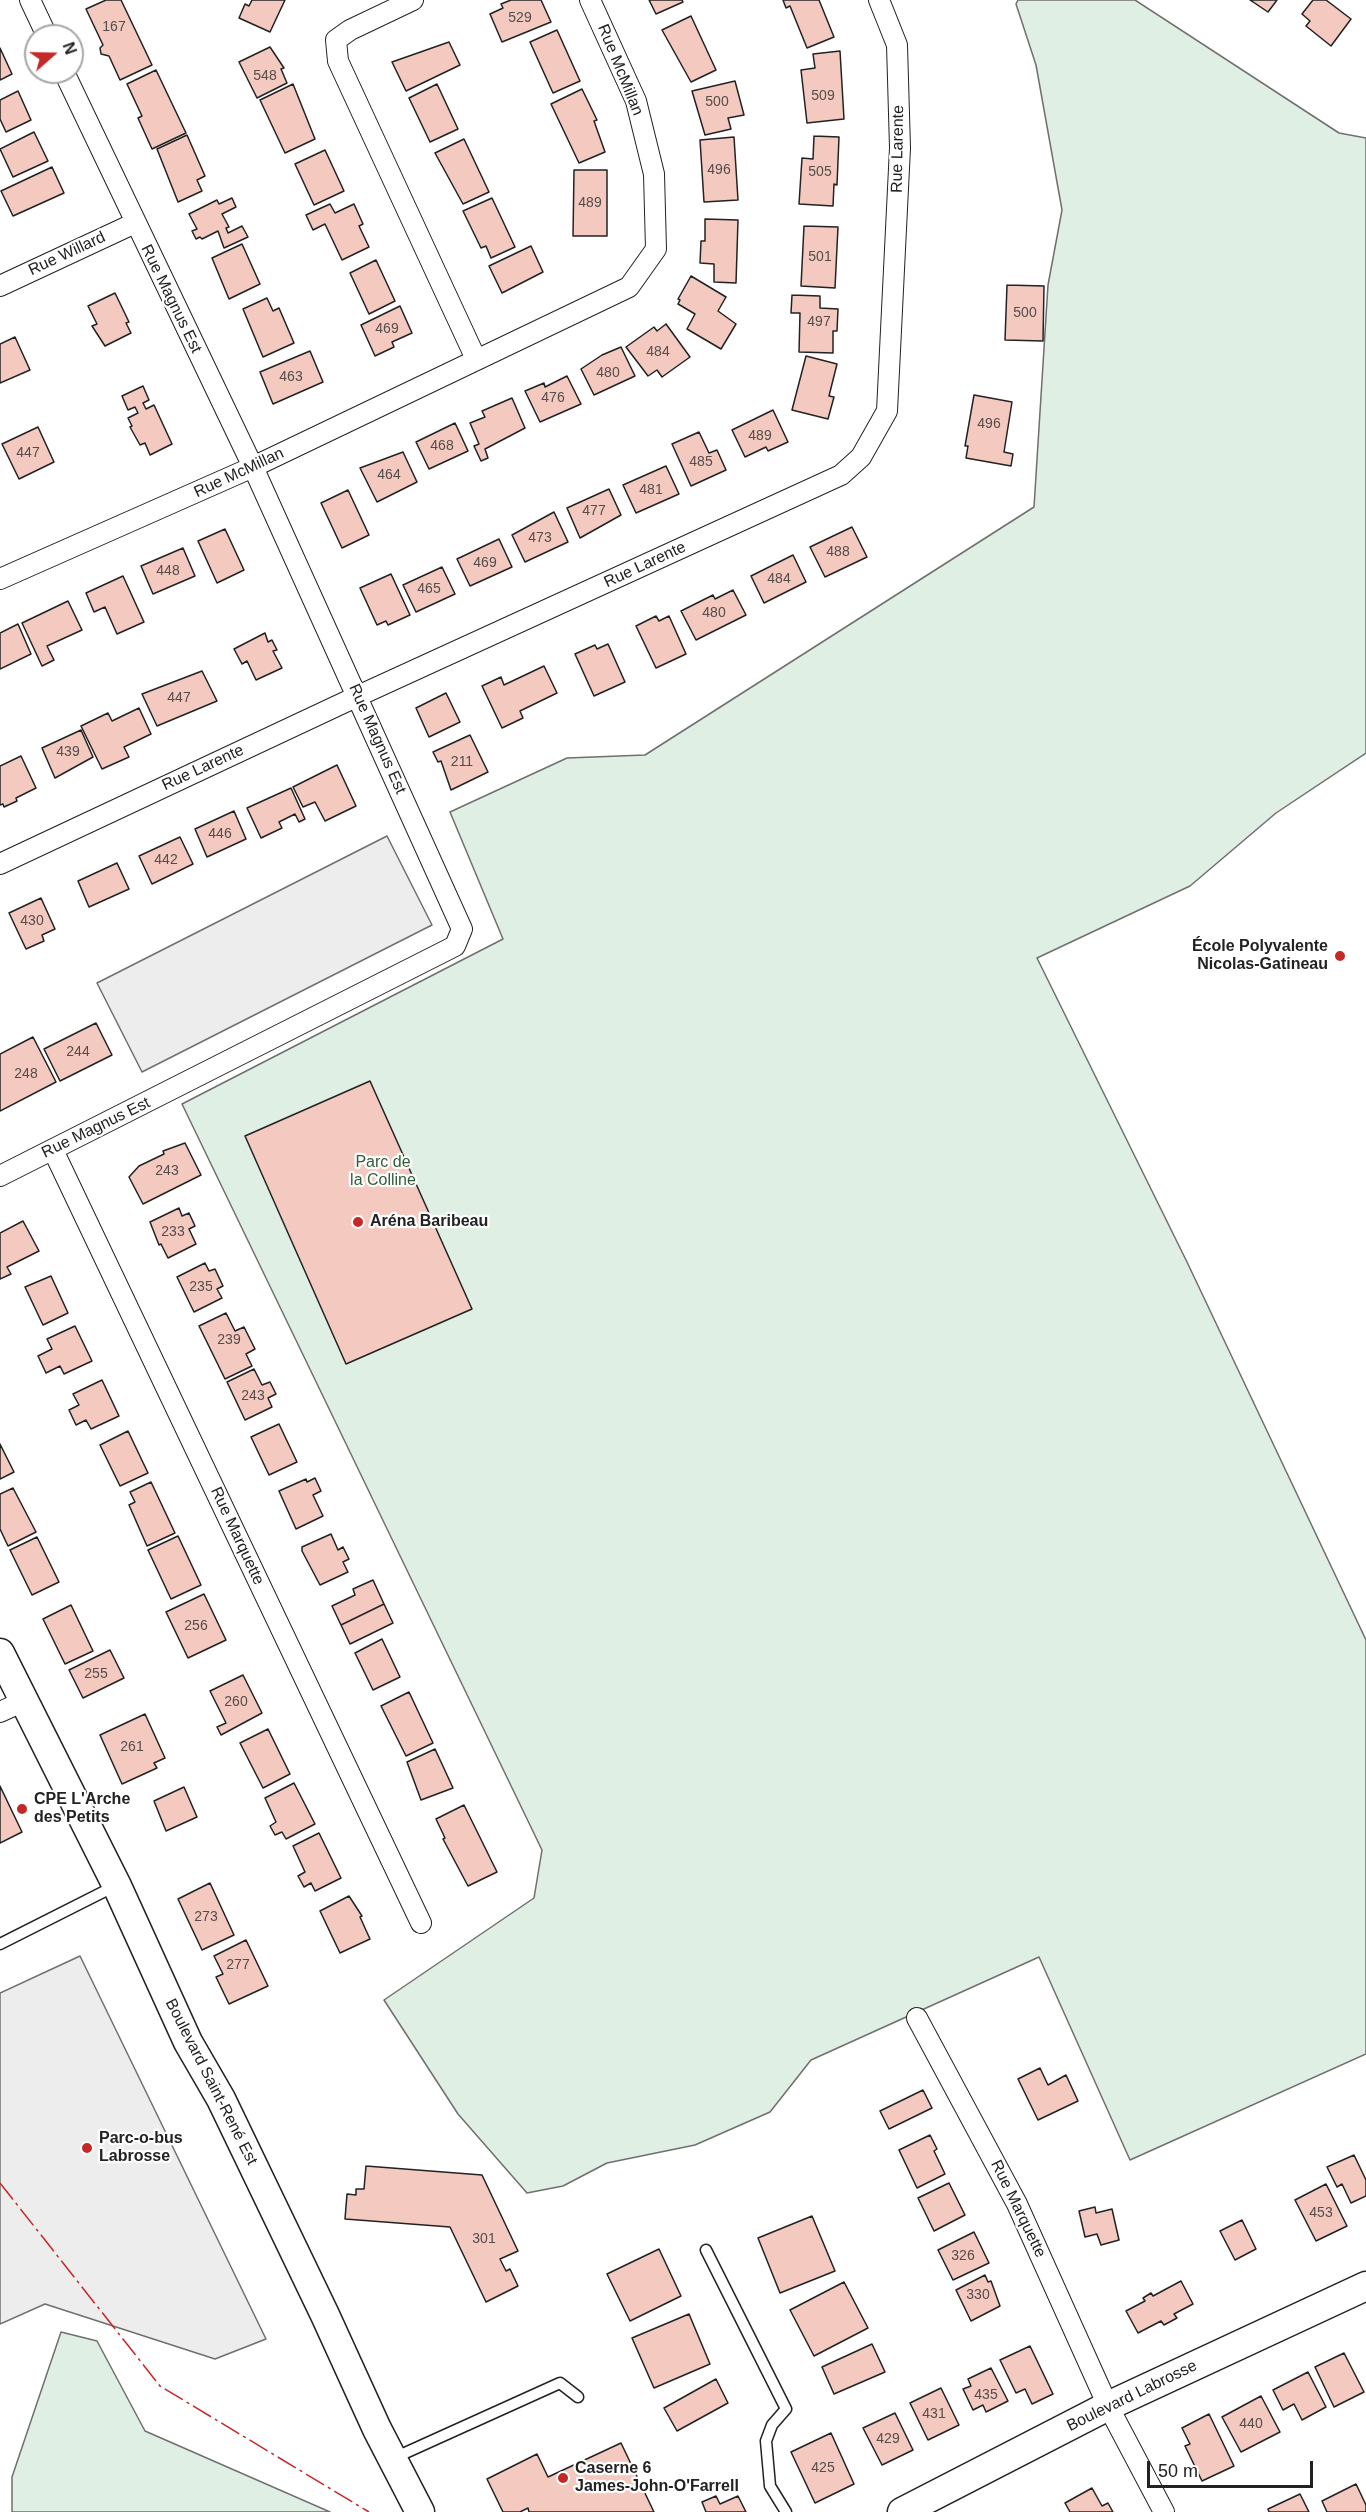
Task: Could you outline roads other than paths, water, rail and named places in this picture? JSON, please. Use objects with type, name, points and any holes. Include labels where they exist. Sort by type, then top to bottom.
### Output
[{"type":"street","points":[[30,0],[41,24]]},
{"type":"street","points":[[413,0],[350,30],[336,40],[338,61],[476,359]]},
{"type":"street","name":"Rue McMillan","points":[[0,579],[253,467],[629,287],[656,249],[654,174],[636,102],[590,0]]},
{"type":"street","name":"Rue Larente","points":[[0,864],[358,696],[841,475],[861,457],[887,411],[900,148],[897,45],[879,0]]},
{"type":"street","name":"Rue Magnus Est","points":[[0,1176],[455,946],[462,929],[253,467],[70,84]]},
{"type":"street","name":"Rue Willard","points":[[0,286],[135,223]]},
{"type":"street","name":"Rue Marquette","points":[[52,1150],[421,1923]]},
{"type":"street","name":"Boulevard Saint-René Est","points":[[0,1653],[12,1707],[117,1886],[188,2042],[221,2099],[377,2429],[420,2512]]},
{"type":"street","name":"Rue Marquette","points":[[917,2018],[1017,2204],[1108,2406],[1164,2512]]},
{"type":"street","name":"Boulevard Labrosse","points":[[902,2512],[1108,2406],[1366,2286]]},
{"type":"lane","points":[[0,1944],[117,1886]]},
{"type":"lane","points":[[706,2250],[786,2409],[772,2425],[766,2441],[770,2486],[786,2512]]},
{"type":"lane","points":[[394,2459],[560,2383],[578,2397]]},
{"type":"place","name":"École Polyvalente Nicolas-Gatineau","points":[[1340,956]]},
{"type":"place","name":"Aréna Baribeau","points":[[358,1222]]},
{"type":"place","name":"CPE L'Arche des Petits","points":[[22,1809]]},
{"type":"place","name":"Parc-o-bus Labrosse","points":[[87,2148]]},
{"type":"place","name":"Caserne 6 James-John-O'Farrell","points":[[563,2478]]},
{"type":"park label","name":"Parc de la Colline","points":[[383,1172]]}]
